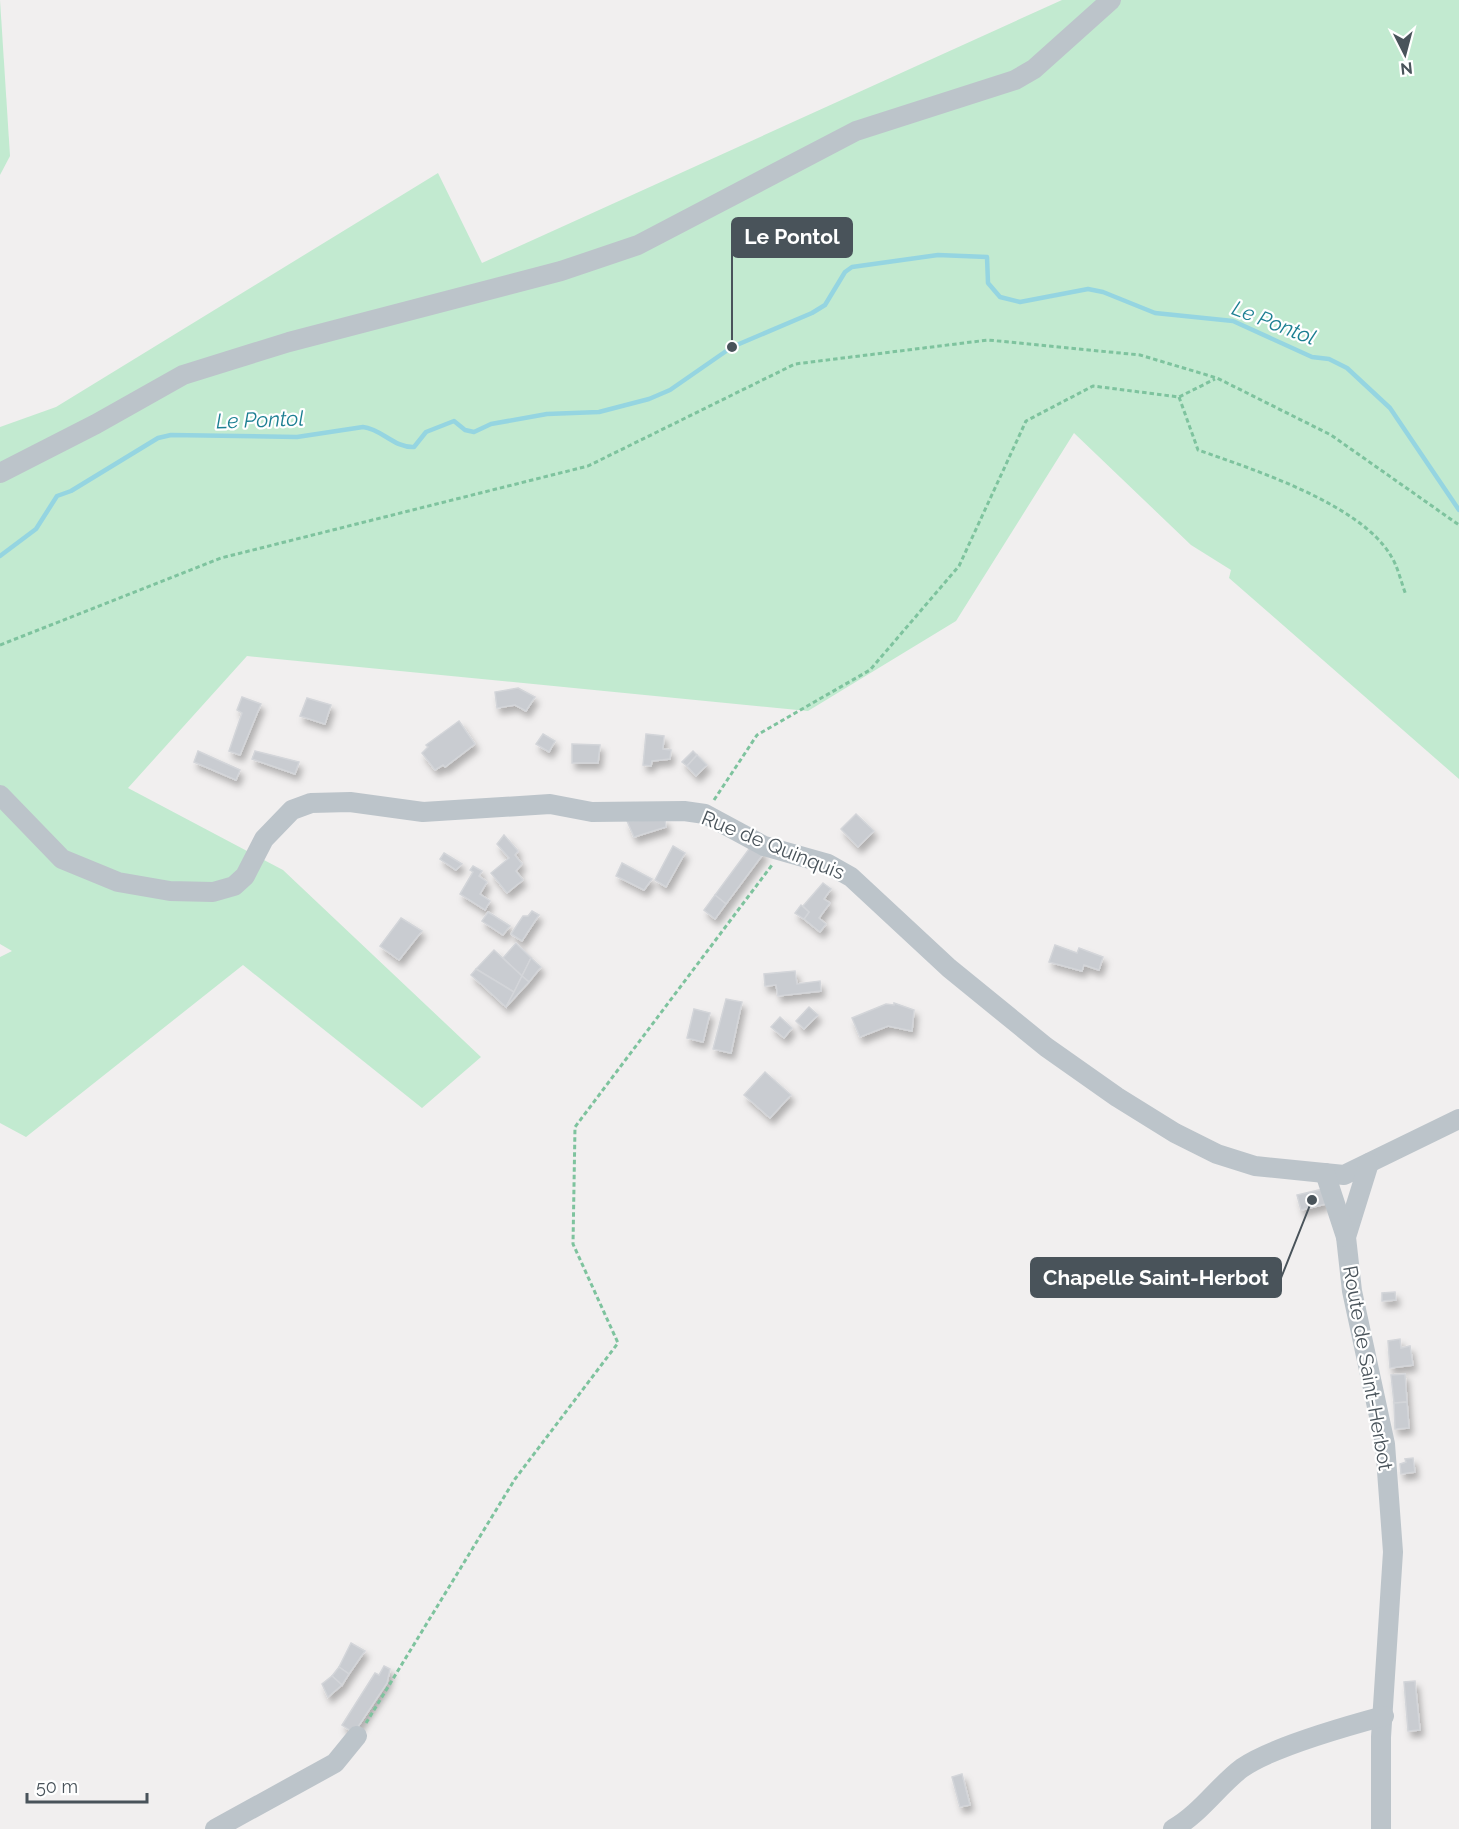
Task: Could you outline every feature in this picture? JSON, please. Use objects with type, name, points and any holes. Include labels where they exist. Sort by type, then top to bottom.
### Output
[{"type":"street","points":[[0,473],[96,424],[183,375],[289,342],[561,271],[638,245],[856,131],[1015,80],[1034,69],[1111,0]]},
{"type":"street","name":"Rue de Quinquis","points":[[0,795],[62,859],[118,882],[170,891],[213,892],[234,886],[245,876],[264,839],[292,810],[311,803],[350,802],[423,812],[550,804],[592,812],[684,811],[705,814],[764,846],[828,864],[851,877],[949,968],[1046,1047],[1117,1097],[1175,1133],[1217,1154],[1255,1166],[1335,1174]]},
{"type":"street","points":[[1346,1237],[1335,1174],[1369,1163],[1459,1119]]},
{"type":"street","name":"Route de Saint-Herbot","points":[[1369,1163],[1346,1237],[1352,1291],[1385,1444],[1393,1552],[1381,1737],[1381,1829]]},
{"type":"street","points":[[1173,1829],[1218,1793],[1242,1768],[1276,1751],[1384,1716]]},
{"type":"street","points":[[215,1829],[335,1763],[357,1736]]},
{"type":"path","points":[[0,645],[221,558],[588,466],[795,364],[988,340],[1140,355],[1217,378],[1331,435],[1459,525]]},
{"type":"path","points":[[705,814],[757,735],[870,669],[959,566],[1026,421],[1093,386],[1179,397],[1217,378]]},
{"type":"path","points":[[1179,397],[1198,450],[1274,478],[1324,501],[1365,527],[1391,555],[1406,595]]},
{"type":"path","points":[[357,1736],[515,1479],[618,1343],[573,1244],[575,1127],[782,851]]},
{"type":"green space","points":[[0,0],[10,156],[0,175]]},
{"type":"green space","points":[[1062,0],[1459,0],[1459,779],[1229,578],[1231,570],[1191,545],[1074,433],[956,621],[808,711],[247,656],[128,788],[283,870],[481,1057],[422,1108],[243,965],[26,1137],[0,1123],[0,957],[12,951],[0,944],[0,427],[56,407],[438,173],[482,263]]},
{"type":"building","points":[[518,688],[535,697],[526,711],[515,705],[497,708],[495,692]]},
{"type":"building","points":[[242,697],[261,704],[240,755],[229,751],[242,713],[237,710]]},
{"type":"building","points":[[307,698],[331,705],[325,724],[300,716]]},
{"type":"building","points":[[459,721],[475,744],[445,767],[443,765],[435,770],[422,753],[428,747],[426,745]]},
{"type":"building","points":[[543,734],[555,741],[549,752],[536,744]]},
{"type":"building","points":[[646,734],[664,736],[663,749],[671,750],[670,759],[652,761],[651,766],[643,765]]},
{"type":"building","points":[[572,744],[600,745],[598,763],[572,763]]},
{"type":"building","points":[[198,751],[240,770],[236,780],[194,762]]},
{"type":"building","points":[[255,751],[299,762],[295,774],[252,759]]},
{"type":"building","points":[[693,751],[697,755],[687,766],[682,762]]},
{"type":"building","points":[[697,755],[707,765],[696,776],[687,766]]},
{"type":"building","points":[[856,814],[874,831],[858,847],[841,829]]},
{"type":"building","points":[[665,819],[666,827],[634,837],[627,821]]},
{"type":"building","points":[[504,835],[518,851],[515,855],[522,864],[516,871],[523,880],[507,893],[491,873],[509,858],[497,844]]},
{"type":"building","points":[[752,845],[764,853],[726,904],[715,895]]},
{"type":"building","points":[[673,846],[685,853],[666,887],[655,880]]},
{"type":"building","points":[[444,853],[462,864],[456,870],[440,859]]},
{"type":"building","points":[[622,863],[652,879],[644,890],[616,876]]},
{"type":"building","points":[[473,866],[482,871],[479,876],[487,882],[480,894],[490,901],[485,910],[460,894],[473,872],[470,870]]},
{"type":"building","points":[[823,883],[831,889],[824,899],[830,903],[819,918],[826,924],[820,932],[804,919],[809,912],[803,906]]},
{"type":"building","points":[[715,895],[726,904],[715,919],[704,910]]},
{"type":"building","points":[[801,905],[809,912],[804,919],[795,913]]},
{"type":"building","points":[[532,911],[539,915],[522,941],[511,934],[523,916],[528,916]]},
{"type":"building","points":[[488,912],[510,926],[503,935],[482,921]]},
{"type":"building","points":[[401,918],[422,931],[399,960],[380,946]]},
{"type":"building","points":[[516,943],[531,958],[522,976],[503,958]]},
{"type":"building","points":[[1055,945],[1077,953],[1079,948],[1103,957],[1099,970],[1084,965],[1082,971],[1049,962]]},
{"type":"building","points":[[494,950],[522,976],[514,992],[476,969]]},
{"type":"building","points":[[531,958],[541,967],[529,982],[522,976]]},
{"type":"building","points":[[476,969],[514,992],[506,1007],[471,975]]},
{"type":"building","points":[[795,971],[797,984],[820,981],[821,991],[778,996],[776,985],[765,986],[764,974]]},
{"type":"building","points":[[522,976],[529,982],[506,1007],[514,992]]},
{"type":"building","points":[[726,999],[742,1002],[731,1053],[713,1049]]},
{"type":"building","points":[[894,1003],[914,1010],[912,1031],[888,1026],[860,1037],[852,1018],[886,1004],[894,1005]]},
{"type":"building","points":[[809,1007],[818,1015],[804,1029],[796,1021]]},
{"type":"building","points":[[694,1009],[710,1013],[703,1042],[687,1038]]},
{"type":"building","points":[[780,1017],[792,1028],[784,1038],[771,1027]]},
{"type":"building","points":[[765,1072],[791,1095],[770,1118],[744,1095]]},
{"type":"building","points":[[1323,1189],[1326,1204],[1301,1210],[1297,1195]]},
{"type":"building","points":[[1395,1292],[1396,1300],[1382,1301],[1382,1293]]},
{"type":"building","points":[[1400,1339],[1401,1348],[1410,1346],[1413,1365],[1390,1368],[1388,1341]]},
{"type":"building","points":[[1405,1374],[1407,1402],[1394,1403],[1391,1375]]},
{"type":"building","points":[[1407,1402],[1409,1428],[1395,1429],[1394,1403]]},
{"type":"building","points":[[1413,1458],[1415,1472],[1401,1474],[1400,1464],[1406,1462],[1405,1459]]},
{"type":"building","points":[[351,1643],[365,1651],[349,1674],[339,1667]]},
{"type":"building","points":[[384,1666],[390,1669],[387,1683],[354,1733],[342,1725],[375,1673],[379,1675]]},
{"type":"building","points":[[339,1667],[349,1674],[342,1685],[332,1676]]},
{"type":"building","points":[[332,1676],[342,1685],[328,1697],[322,1684]]},
{"type":"building","points":[[1415,1681],[1420,1730],[1408,1731],[1404,1682]]},
{"type":"building","points":[[962,1774],[970,1805],[960,1807],[952,1777]]},
{"type":"waterway","name":"Le Pontol","points":[[0,556],[36,529],[57,496],[71,491],[158,438],[171,435],[297,437],[363,427],[370,428],[400,445],[414,447],[426,432],[454,421],[465,430],[474,432],[491,424],[547,414],[599,412],[649,399],[670,390],[732,347],[812,313],[825,305],[845,272],[852,267],[938,255],[987,257],[988,283],[1000,297],[1020,302],[1088,289],[1103,292],[1155,313],[1233,321],[1312,357],[1329,359],[1347,368],[1390,408],[1459,510]]},
{"type":"place","name":"Le Pontol","points":[[732,347]]},
{"type":"place","name":"Chapelle Saint-Herbot","points":[[1312,1200]]}]
